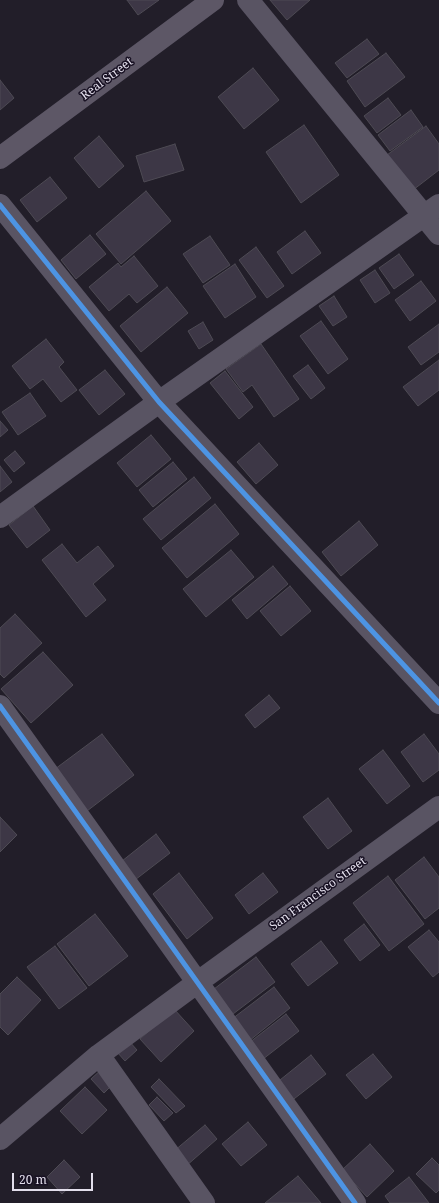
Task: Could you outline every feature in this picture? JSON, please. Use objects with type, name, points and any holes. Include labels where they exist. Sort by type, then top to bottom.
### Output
[{"type":"main road","name":"Real Street","points":[[0,158],[213,0]]},
{"type":"street","points":[[248,0],[431,210],[439,234]]},
{"type":"street","points":[[0,205],[159,402],[439,703]]},
{"type":"street","points":[[0,517],[159,402],[431,210]]},
{"type":"street","points":[[0,706],[355,1203]]},
{"type":"street","name":"San Francisco Street","points":[[0,1139],[100,1055],[439,807]]},
{"type":"street","points":[[100,1055],[204,1203]]},
{"type":"building","points":[[127,0],[159,0],[138,15]]},
{"type":"building","points":[[270,0],[310,0],[287,20]]},
{"type":"building","points":[[367,39],[379,54],[347,78],[335,63]]},
{"type":"building","points":[[386,53],[405,77],[365,107],[347,81]]},
{"type":"building","points":[[253,68],[279,100],[244,129],[218,97]]},
{"type":"building","points":[[0,80],[14,98],[0,110]]},
{"type":"building","points":[[388,98],[401,115],[377,133],[364,116]]},
{"type":"building","points":[[411,110],[423,127],[390,151],[378,135]]},
{"type":"building","points":[[304,125],[339,175],[301,203],[266,152]]},
{"type":"building","points":[[426,126],[439,144],[439,170],[413,190],[387,155]]},
{"type":"building","points":[[99,136],[124,166],[99,188],[74,158]]},
{"type":"building","points":[[175,144],[184,170],[144,182],[136,156]]},
{"type":"building","points":[[50,177],[67,198],[37,222],[20,200]]},
{"type":"building","points":[[146,191],[171,221],[121,264],[96,234]]},
{"type":"building","points":[[305,231],[321,253],[292,274],[277,252]]},
{"type":"building","points":[[90,235],[106,254],[76,279],[61,260]]},
{"type":"building","points":[[210,236],[230,265],[203,283],[183,254]]},
{"type":"building","points":[[256,247],[284,286],[267,298],[239,260]]},
{"type":"building","points":[[399,254],[414,275],[394,289],[379,268]]},
{"type":"building","points":[[134,256],[158,286],[137,303],[129,294],[109,311],[89,287],[118,263],[121,267]]},
{"type":"building","points":[[235,264],[256,297],[225,318],[203,286]]},
{"type":"building","points":[[375,270],[390,293],[375,303],[360,280]]},
{"type":"building","points":[[421,281],[436,301],[410,321],[395,300]]},
{"type":"building","points":[[167,287],[188,313],[141,352],[120,326]]},
{"type":"building","points":[[334,296],[347,317],[333,326],[319,306]]},
{"type":"building","points":[[321,321],[348,359],[328,374],[300,336]]},
{"type":"building","points":[[203,322],[213,340],[199,349],[188,331]]},
{"type":"building","points":[[439,324],[439,352],[421,365],[408,347]]},
{"type":"building","points":[[46,339],[64,362],[59,367],[77,390],[61,402],[43,379],[30,389],[12,366]]},
{"type":"building","points":[[261,344],[299,399],[274,417],[252,385],[243,392],[226,369]]},
{"type":"building","points":[[439,360],[439,390],[418,406],[403,387]]},
{"type":"building","points":[[308,365],[325,388],[311,399],[293,376]]},
{"type":"building","points":[[105,370],[125,394],[99,415],[79,390]]},
{"type":"building","points":[[225,371],[253,407],[239,419],[210,383]]},
{"type":"building","points":[[30,393],[46,416],[18,435],[2,412]]},
{"type":"building","points":[[0,421],[8,430],[0,437]]},
{"type":"building","points":[[151,435],[171,459],[137,487],[117,463]]},
{"type":"building","points":[[259,443],[278,465],[256,484],[237,462]]},
{"type":"building","points":[[15,451],[25,463],[14,472],[4,460]]},
{"type":"building","points":[[173,462],[187,479],[153,507],[139,490]]},
{"type":"building","points":[[0,466],[12,482],[0,492]]},
{"type":"building","points":[[194,477],[211,498],[161,540],[143,519]]},
{"type":"building","points":[[215,504],[239,534],[187,578],[162,548]]},
{"type":"building","points":[[33,506],[50,530],[27,548],[9,525]]},
{"type":"building","points":[[359,521],[378,545],[341,576],[322,552]]},
{"type":"building","points":[[62,544],[77,563],[98,546],[114,566],[93,584],[106,600],[86,617],[42,560]]},
{"type":"building","points":[[231,550],[254,577],[206,617],[183,589]]},
{"type":"building","points":[[273,566],[288,584],[247,619],[232,600]]},
{"type":"building","points":[[290,586],[311,611],[281,636],[260,611]]},
{"type":"building","points":[[15,614],[42,643],[4,678],[0,674],[0,628]]},
{"type":"building","points":[[43,652],[73,685],[31,723],[1,689]]},
{"type":"building","points":[[269,695],[280,708],[255,728],[245,715]]},
{"type":"building","points":[[102,734],[134,775],[87,811],[55,769]]},
{"type":"building","points":[[424,734],[439,754],[439,770],[423,782],[401,752]]},
{"type":"building","points":[[383,750],[410,786],[387,804],[359,769]]},
{"type":"building","points":[[328,798],[352,831],[328,849],[303,817]]},
{"type":"building","points":[[0,817],[17,835],[0,852]]},
{"type":"building","points":[[156,834],[170,853],[131,883],[117,865]]},
{"type":"building","points":[[424,857],[439,877],[439,908],[425,919],[395,880]]},
{"type":"building","points":[[179,873],[213,918],[187,939],[153,894]]},
{"type":"building","points":[[263,873],[278,892],[249,914],[235,895]]},
{"type":"building","points":[[388,876],[424,924],[389,951],[353,903]]},
{"type":"building","points":[[95,914],[128,956],[89,986],[57,944]]},
{"type":"building","points":[[364,924],[380,945],[360,961],[344,940]]},
{"type":"building","points":[[429,930],[439,942],[439,972],[433,977],[408,947]]},
{"type":"building","points":[[321,941],[338,963],[308,986],[291,964]]},
{"type":"building","points":[[55,946],[87,988],[59,1009],[27,967]]},
{"type":"building","points":[[256,957],[275,982],[233,1014],[214,989]]},
{"type":"building","points":[[17,977],[41,1000],[8,1035],[0,1027],[0,994]]},
{"type":"building","points":[[274,987],[290,1008],[249,1041],[232,1019]]},
{"type":"building","points":[[174,1009],[194,1031],[161,1062],[140,1039]]},
{"type":"building","points":[[286,1014],[299,1031],[258,1063],[245,1046]]},
{"type":"building","points":[[129,1041],[137,1050],[125,1061],[117,1052]]},
{"type":"building","points":[[373,1054],[392,1077],[366,1099],[346,1075]]},
{"type":"building","points":[[311,1055],[326,1074],[290,1102],[275,1084]]},
{"type":"building","points":[[103,1068],[116,1081],[104,1093],[91,1079]]},
{"type":"building","points":[[159,1079],[185,1106],[176,1113],[151,1087]]},
{"type":"building","points":[[85,1087],[107,1110],[82,1134],[60,1111]]},
{"type":"building","points":[[157,1097],[173,1113],[164,1121],[149,1105]]},
{"type":"building","points":[[248,1122],[267,1145],[241,1166],[222,1144]]},
{"type":"building","points":[[205,1125],[217,1139],[186,1166],[174,1151]]},
{"type":"building","points":[[370,1144],[394,1171],[367,1197],[342,1170]]},
{"type":"building","points":[[432,1158],[439,1165],[439,1190],[436,1193],[416,1174]]},
{"type":"building","points":[[64,1160],[80,1177],[62,1194],[47,1177]]},
{"type":"building","points":[[298,1176],[321,1203],[265,1203]]},
{"type":"building","points":[[409,1177],[429,1203],[390,1203],[385,1196]]},
{"type":"cycle path","points":[[0,205],[159,402],[439,703]]},
{"type":"cycle path","points":[[0,706],[355,1203]]}]
